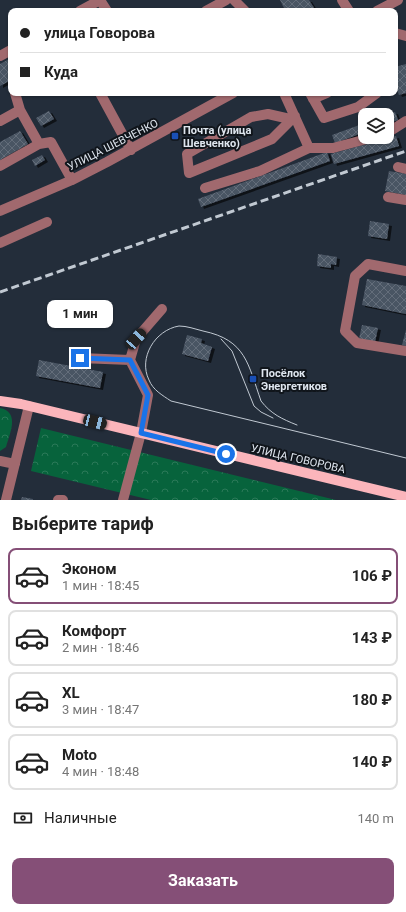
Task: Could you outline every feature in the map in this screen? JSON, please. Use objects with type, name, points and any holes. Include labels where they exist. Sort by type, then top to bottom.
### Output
[{"type":"main road","name":"УЛИЦА ГОВОРОВА","points":[[0,396],[25,405]]},
{"type":"main road","name":"УЛИЦА ГОВОРОВА","points":[[0,401],[25,405],[406,497]]},
{"type":"street","points":[[85,8],[100,0],[104,8]]},
{"type":"street","points":[[211,8],[226,0]]},
{"type":"street","points":[[234,0],[242,8]]},
{"type":"street","points":[[383,8],[398,0]]},
{"type":"street","points":[[16,96],[20,110],[39,144]]},
{"type":"street","points":[[102,96],[132,150]]},
{"type":"street","name":"УЛИЦА ШЕВЧЕНКО","points":[[0,211],[72,180],[132,150],[228,96]]},
{"type":"street","points":[[285,96],[293,117],[309,148]]},
{"type":"street","points":[[311,96],[324,118],[358,107],[373,96]]},
{"type":"street","points":[[0,121],[20,110]]},
{"type":"street","points":[[268,114],[293,117],[272,139],[189,173],[187,154],[251,117],[268,114]]},
{"type":"street","points":[[394,129],[406,121]]},
{"type":"street","points":[[205,188],[260,171],[309,148],[333,148],[358,141]]},
{"type":"street","points":[[0,166],[39,144],[51,142],[72,180]]},
{"type":"street","points":[[388,197],[406,200]]},
{"type":"street","points":[[0,243],[47,222]]},
{"type":"street","points":[[406,271],[368,264],[354,276],[345,331],[357,343],[406,351]]},
{"type":"street","points":[[123,500],[141,433],[148,395],[130,360],[136,339],[162,309]]},
{"type":"street","points":[[80,358],[130,360]]},
{"type":"street","points":[[6,500],[15,464],[25,405]]},
{"type":"street","points":[[0,460],[15,464]]},
{"type":"street","points":[[58,500],[63,500]]},
{"type":"green space","points":[[0,408],[6,410],[10,414],[12,424],[6,447],[0,451]]},
{"type":"green space","points":[[41,428],[336,500],[151,500],[31,471]]},
{"type":"building","points":[[280,0],[309,0],[314,8],[284,8]]},
{"type":"building","points":[[8,60],[8,82],[0,86],[0,64]]},
{"type":"building","points":[[406,64],[406,93],[399,95],[398,92],[398,66]]},
{"type":"building","points":[[49,111],[54,119],[41,126],[36,118]]},
{"type":"building","points":[[394,112],[398,120],[394,121]]},
{"type":"building","points":[[358,126],[358,135],[335,143],[332,135]]},
{"type":"building","points":[[20,131],[28,144],[0,160],[0,142]]},
{"type":"building","points":[[396,136],[399,146],[334,164],[331,154],[367,144],[394,144],[394,137]]},
{"type":"building","points":[[327,152],[330,161],[201,207],[198,199]]},
{"type":"building","points":[[42,155],[45,160],[35,166],[32,160]]},
{"type":"building","points":[[389,171],[406,174],[406,195],[385,191]]},
{"type":"building","points":[[370,221],[389,224],[387,239],[368,236]]},
{"type":"building","points":[[318,254],[337,257],[336,265],[331,264],[331,268],[317,266]]},
{"type":"building","points":[[367,279],[406,286],[406,314],[362,305]]},
{"type":"building","points":[[362,325],[378,328],[375,342],[359,339]]},
{"type":"building","points":[[406,330],[406,346],[402,345]]},
{"type":"building","points":[[187,335],[202,339],[201,343],[212,347],[208,361],[182,354]]},
{"type":"building","points":[[39,360],[103,372],[100,388],[36,376]]},
{"type":"building","points":[[22,497],[33,499],[33,500],[21,500]]},
{"type":"tram line","points":[[297,425],[277,416],[261,401],[248,365],[243,356],[237,347],[217,335],[185,326],[179,326],[163,333],[151,346],[147,354],[146,372],[155,389],[171,401],[406,458]]},
{"type":"tram line","points":[[221,339],[232,351],[254,406],[261,412],[273,418]]},
{"type":"railway","points":[[0,292],[406,151]]},
{"type":"place","name":"Почта (улица Шевченко)","points":[[175,136]]},
{"type":"place","name":"Посёлок Энергетиков","points":[[253,379]]},
{"type":"route","points":[[80,358],[130,360],[148,395],[141,433],[226,454]]}]
